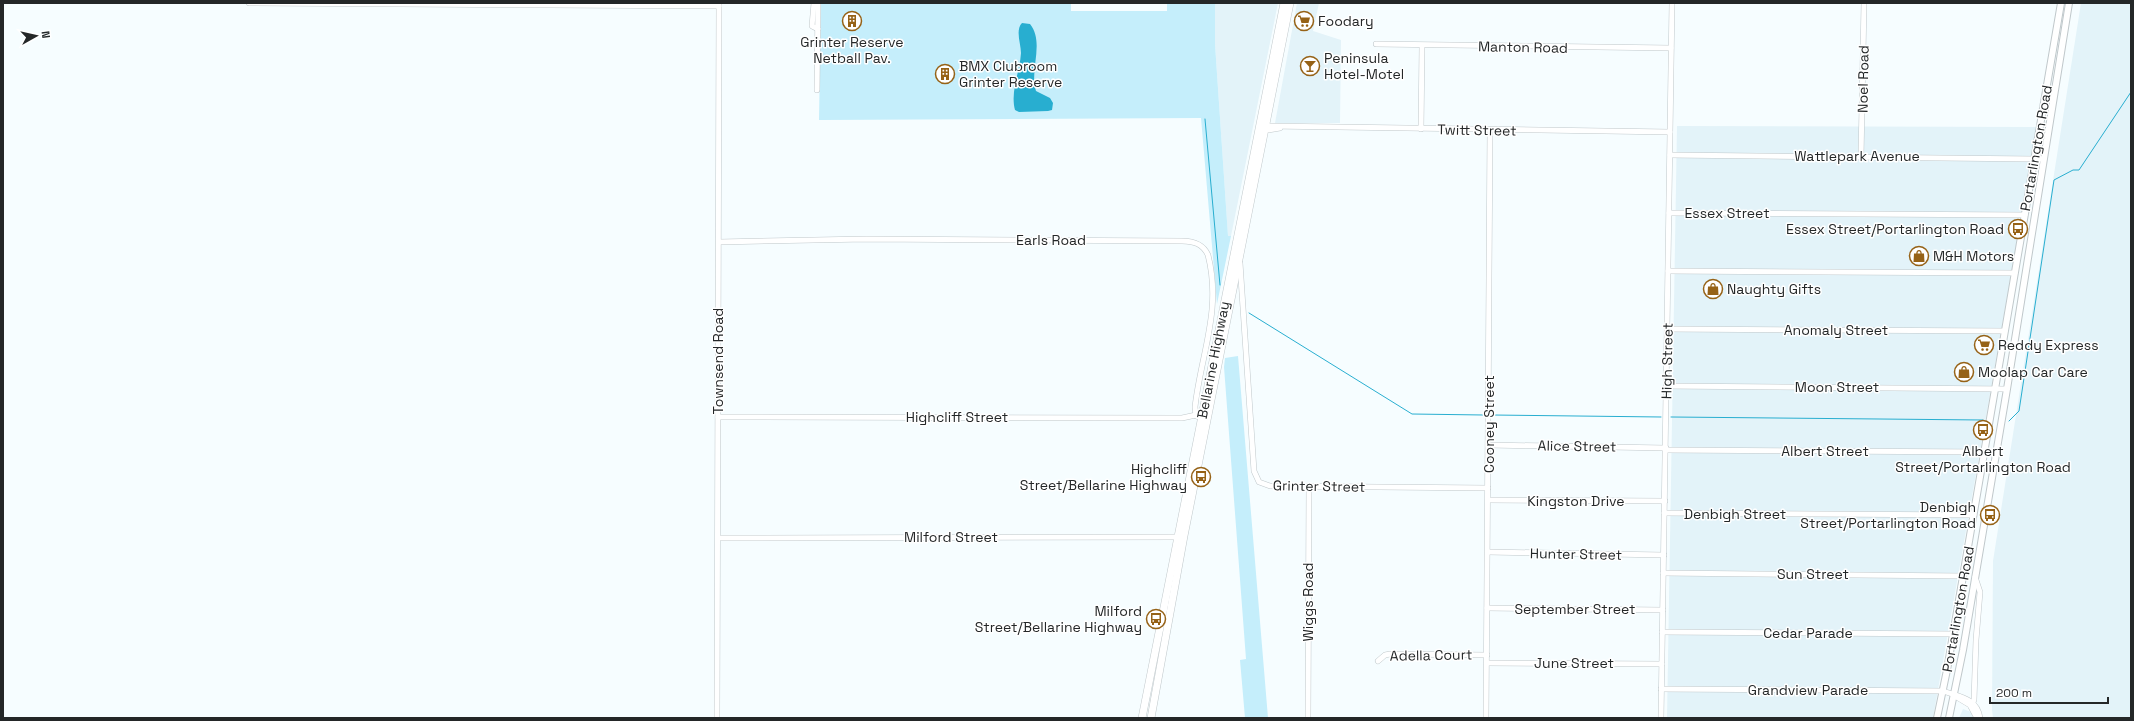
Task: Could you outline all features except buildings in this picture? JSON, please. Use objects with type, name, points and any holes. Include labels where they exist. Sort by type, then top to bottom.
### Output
[{"type":"highway","name":"Bellarine Highway","points":[[1202,418],[1240,259],[1264,127],[1284,3]]},
{"type":"highway","name":"Bellarine Highway","points":[[1151,718],[1202,418],[1230,276],[1264,127],[1290,3]]},
{"type":"highway","points":[[1230,276],[1234,289]]},
{"type":"highway","name":"Bellarine Highway","points":[[1142,718],[1181,537]]},
{"type":"main road","name":"Portarlington Road","points":[[1937,718],[1985,452],[2061,3]]},
{"type":"main road","name":"Portarlington Road","points":[[1949,718],[2007,389],[2069,3]]},
{"type":"street","points":[[249,3],[719,5]]},
{"type":"street","points":[[814,3],[812,26],[818,29]]},
{"type":"street","points":[[817,90],[818,3]]},
{"type":"street","name":"High Street","points":[[1661,718],[1672,3]]},
{"type":"street","name":"Noel Road","points":[[1861,156],[1864,3]]},
{"type":"street","name":"Townsend Road","points":[[717,718],[719,5]]},
{"type":"street","name":"Manton Road","points":[[1376,44],[1422,46],[1671,48]]},
{"type":"street","points":[[1421,129],[1422,46]]},
{"type":"street","name":"Twitt Street","points":[[1264,127],[1670,132]]},
{"type":"street","name":"Cooney Street","points":[[1486,718],[1490,130]]},
{"type":"street","name":"Wattlepark Avenue","points":[[1670,155],[2044,159]]},
{"type":"street","name":"Essex Street","points":[[1669,213],[2025,215]]},
{"type":"street","name":"Earls Road","points":[[719,242],[874,240],[1182,241],[1196,243],[1205,250],[1210,262],[1212,306],[1211,326],[1196,402],[1202,418]]},
{"type":"street","name":"Grinter Street","points":[[1240,259],[1255,476],[1260,482],[1266,485],[1488,488]]},
{"type":"street","points":[[1668,271],[2015,273]]},
{"type":"street","name":"Grinter Street","points":[[1234,289],[1242,304]]},
{"type":"street","name":"Anomaly Street","points":[[1668,329],[2005,330]]},
{"type":"street","name":"Moon Street","points":[[1667,386],[2007,389]]},
{"type":"street","name":"Highcliff Street","points":[[718,417],[1202,418]]},
{"type":"street","name":"Alice Street","points":[[1489,445],[1666,449]]},
{"type":"street","name":"Albert Street","points":[[1666,449],[1985,452]]},
{"type":"street","name":"Wiggs Road","points":[[1308,718],[1309,486]]},
{"type":"street","name":"Kingston Drive","points":[[1488,500],[1665,501]]},
{"type":"street","name":"Denbigh Street","points":[[1664,513],[1974,515]]},
{"type":"street","name":"Milford Street","points":[[718,538],[1181,537]]},
{"type":"street","name":"Hunter Street","points":[[1488,552],[1664,555]]},
{"type":"street","name":"Sun Street","points":[[1663,573],[1963,576]]},
{"type":"street","points":[[1975,577],[1980,592],[1972,704],[1977,718]]},
{"type":"street","name":"September Street","points":[[1487,608],[1663,610]]},
{"type":"street","name":"Cedar Parade","points":[[1662,632],[1953,634]]},
{"type":"street","name":"Adella Court","points":[[1378,661],[1385,655],[1487,655]]},
{"type":"street","name":"June Street","points":[[1487,663],[1662,664]]},
{"type":"street","name":"Grandview Parade","points":[[1661,689],[1943,691],[1972,704]]},
{"type":"street","points":[[1972,704],[1978,709],[1980,718]]},
{"type":"shaded area","points":[[821,3],[1071,3],[1071,11],[1167,11],[1167,3],[1215,3],[1215,44],[1228,236],[1231,236],[1217,304],[1201,118],[819,120]]},
{"type":"shaded area","points":[[1215,3],[1278,3],[1231,236],[1228,236],[1215,44]]},
{"type":"shaded area","points":[[1297,3],[1319,3],[1313,31],[1341,40],[1340,123],[1275,123]]},
{"type":"shaded area","points":[[2081,3],[2131,3],[2131,718],[1993,718],[1993,561]]},
{"type":"shaded area","points":[[1677,126],[2037,127],[1933,718],[1667,718]]},
{"type":"shaded area","points":[[1238,356],[1268,718],[1245,718],[1240,660],[1246,659],[1224,367],[1225,358]]},
{"type":"shaded area","points":[[1963,709],[1974,713],[1974,718],[1959,718]]},
{"type":"water","points":[[1022,23],[1030,24],[1034,31],[1036,40],[1037,48],[1034,83],[1036,91],[1050,98],[1053,103],[1052,110],[1019,112],[1015,110],[1014,89],[1021,53],[1019,29]]},
{"type":"waterway","points":[[2009,421],[2019,411],[2054,180],[2073,170],[2079,170],[2131,92]]},
{"type":"waterway","points":[[1205,119],[1220,285]]},
{"type":"waterway","points":[[1249,313],[1412,414],[1483,415]]},
{"type":"waterway","points":[[1492,415],[1661,417]]},
{"type":"waterway","points":[[1671,417],[1983,420]]},
{"type":"place","name":"Grinter Reserve Netball Pav.","points":[[852,21]]},
{"type":"place","name":"Foodary","points":[[1304,21]]},
{"type":"place","name":"Peninsula Hotel-Motel","points":[[1310,66]]},
{"type":"place","name":"BMX Clubroom Grinter Reserve","points":[[945,74]]},
{"type":"place","name":"Essex Street/Portarlington Road","points":[[2018,229]]},
{"type":"place","name":"M&H Motors","points":[[1919,256]]},
{"type":"place","name":"Naughty Gifts","points":[[1713,289]]},
{"type":"place","name":"Reddy Express","points":[[1984,345]]},
{"type":"place","name":"Moolap Car Care","points":[[1964,372]]},
{"type":"place","name":"Albert Street/Portarlington Road","points":[[1983,430]]},
{"type":"place","name":"Highcliff Street/Bellarine Highway","points":[[1201,477]]},
{"type":"place","name":"Denbigh Street/Portarlington Road","points":[[1990,515]]},
{"type":"place","name":"Milford Street/Bellarine Highway","points":[[1156,619]]}]
